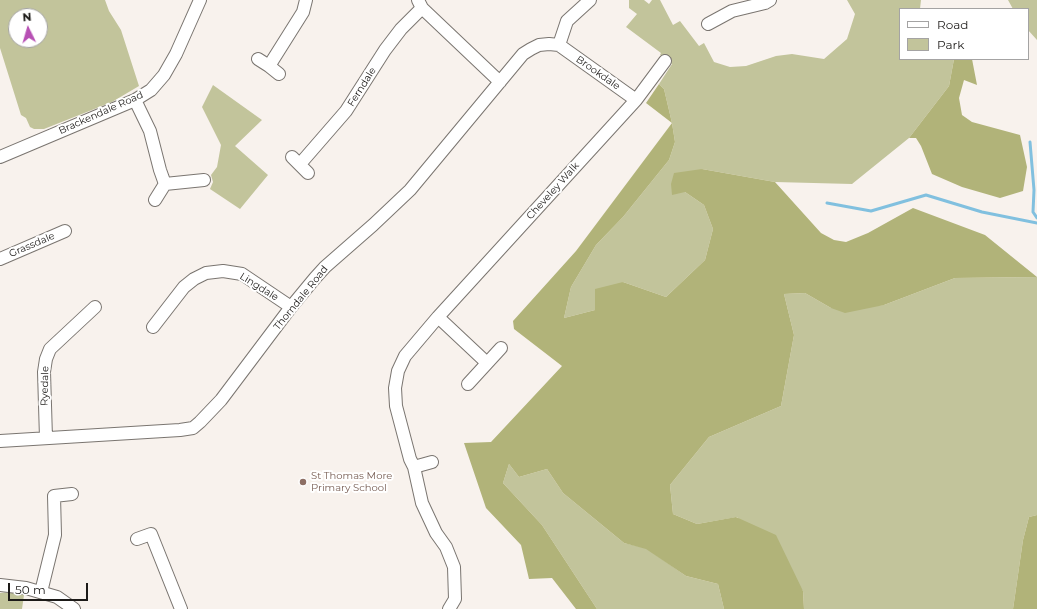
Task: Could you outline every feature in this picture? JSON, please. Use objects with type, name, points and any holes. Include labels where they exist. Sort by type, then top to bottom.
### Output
[{"type":"street","name":"Brackendale Road","points":[[0,157],[135,100],[151,90],[164,75],[176,54],[200,0]]},
{"type":"street","points":[[279,74],[263,62],[303,12],[306,0]]},
{"type":"street","points":[[420,4],[500,82],[523,54],[531,49],[544,44],[559,46],[567,21],[590,0]]},
{"type":"street","points":[[708,24],[732,11],[765,3],[770,0]]},
{"type":"street","name":"Ferndale","points":[[300,165],[346,111],[385,50],[420,4]]},
{"type":"street","name":"Brookdale","points":[[559,46],[636,100]]},
{"type":"street","name":"Cheveley Walk","points":[[449,609],[455,599],[454,567],[446,547],[436,533],[422,503],[414,468],[410,459],[396,406],[395,388],[398,371],[406,356],[438,318],[636,100],[665,61]]},
{"type":"street","name":"Thorndale Road","points":[[0,441],[193,428],[221,400],[291,307],[325,267],[410,190],[500,82]]},
{"type":"street","points":[[135,100],[150,131],[165,184]]},
{"type":"street","points":[[165,184],[204,180]]},
{"type":"street","points":[[155,200],[165,184]]},
{"type":"street","name":"Grassdale","points":[[0,259],[65,231]]},
{"type":"street","name":"Lingdale","points":[[152,327],[184,287],[206,272],[223,271],[242,274],[291,307]]},
{"type":"street","name":"Ryedale","points":[[46,438],[44,372],[46,359],[50,348],[95,307]]},
{"type":"street","points":[[438,318],[487,363]]},
{"type":"street","points":[[468,384],[502,348]]},
{"type":"street","points":[[414,468],[432,462]]},
{"type":"street","points":[[41,592],[55,535],[54,496],[72,494]]},
{"type":"street","points":[[137,538],[151,534],[181,609]]},
{"type":"street","points":[[0,585],[26,588],[57,597],[74,609]]},
{"type":"green space","points":[[0,0],[105,0],[109,11],[121,30],[139,86],[112,102],[44,129],[34,129],[30,127],[26,118],[21,115],[0,48]]},
{"type":"green space","points":[[629,0],[644,0],[649,4],[652,0],[660,0],[673,25],[680,21],[699,46],[704,43],[714,62],[730,67],[746,66],[776,56],[792,54],[824,59],[847,39],[855,14],[847,0],[921,0],[920,8],[899,8],[899,60],[954,60],[949,86],[909,138],[852,184],[775,182],[702,169],[685,192],[704,205],[713,229],[705,260],[666,297],[623,282],[595,310],[564,318],[571,287],[596,245],[623,217],[669,160],[675,142],[664,89],[659,84],[672,64],[660,55],[661,53],[626,27],[637,14],[629,8]]},
{"type":"green space","points":[[1008,0],[1037,0],[1037,40],[1029,31],[1029,8],[1012,8]]},
{"type":"green space","points":[[954,60],[972,60],[977,85],[964,80],[959,98],[962,115],[972,122],[1020,135],[1027,167],[1023,191],[1000,198],[962,187],[932,174],[921,146],[916,138],[909,138],[949,86]]},
{"type":"green space","points":[[659,84],[664,89],[672,123],[646,103]]},
{"type":"green space","points":[[213,85],[262,120],[235,146],[268,175],[240,209],[210,189],[213,182],[211,175],[217,167],[221,145],[202,107]]},
{"type":"green space","points":[[672,123],[675,142],[669,160],[623,217],[596,245],[571,287],[564,318],[595,310],[595,289],[623,282],[666,297],[705,260],[713,229],[704,205],[685,192],[672,195],[671,184],[674,173],[702,169],[775,182],[821,233],[834,240],[846,242],[868,233],[913,208],[985,235],[1037,277],[955,278],[884,305],[845,313],[831,308],[805,293],[784,294],[794,335],[781,406],[709,437],[670,485],[673,514],[697,524],[736,517],[776,535],[803,591],[804,609],[724,609],[718,584],[686,576],[646,549],[624,543],[563,493],[547,469],[519,477],[509,464],[503,483],[542,525],[597,609],[576,609],[552,578],[529,579],[521,545],[486,508],[464,443],[491,442],[562,366],[514,329],[513,321],[576,251]]},
{"type":"green space","points":[[1037,277],[1037,515],[1029,517],[1023,540],[1013,609],[804,609],[803,591],[737,517],[697,524],[673,514],[670,485],[709,437],[781,406],[794,335],[784,294],[805,293],[831,308],[884,305],[955,278]]},
{"type":"green space","points":[[509,464],[519,477],[547,469],[563,493],[624,543],[646,548],[686,576],[718,584],[724,609],[597,609],[542,525],[503,483]]},
{"type":"green space","points":[[1037,515],[1037,609],[1013,609],[1023,540],[1029,517]]},
{"type":"green space","points":[[12,592],[24,595],[22,609],[0,609],[0,593]]},
{"type":"waterway","points":[[1030,142],[1034,190],[1033,212],[1037,218]]},
{"type":"waterway","points":[[827,203],[871,211],[926,195],[982,212],[1037,223]]},
{"type":"place","name":"St Thomas More Primary School","points":[[303,482]]}]
